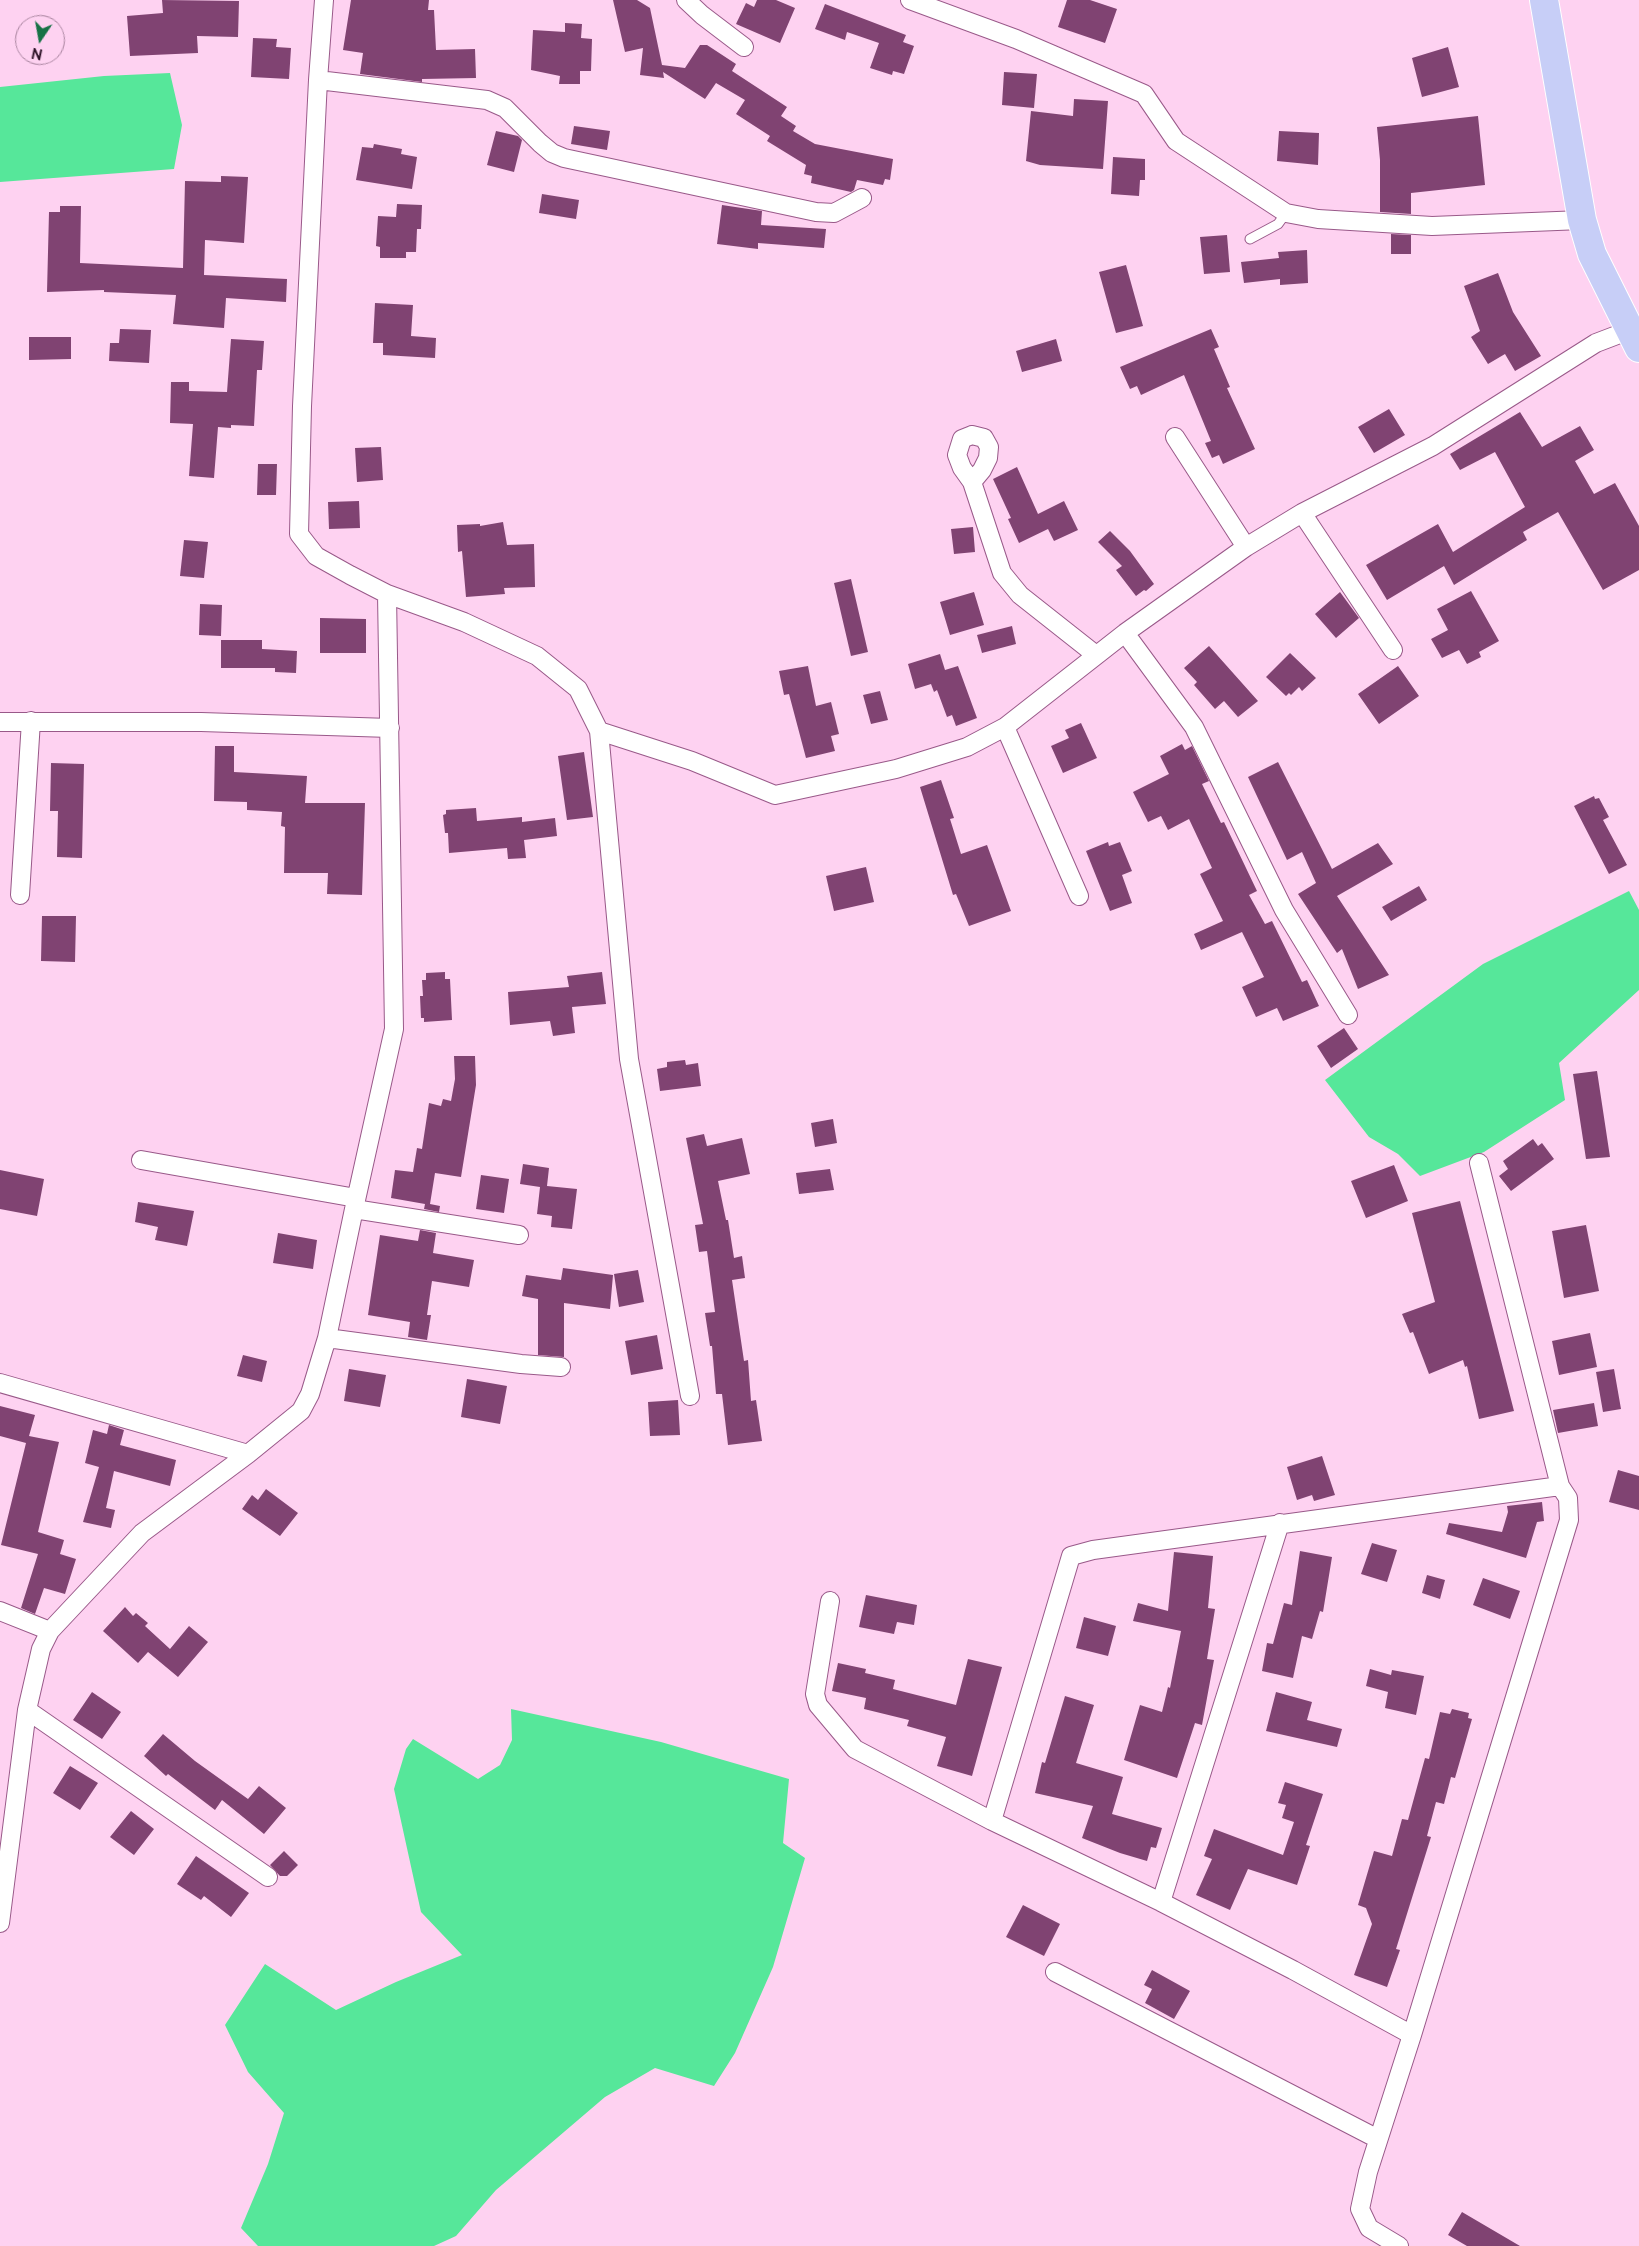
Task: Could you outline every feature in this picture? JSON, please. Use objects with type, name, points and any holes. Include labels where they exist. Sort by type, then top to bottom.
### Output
[{"type":"main road","points":[[1544,0],[1582,220],[1592,254],[1636,335]]},
{"type":"street","points":[[324,0],[318,80],[303,396],[299,534],[316,556],[388,594],[464,622],[537,656],[578,689],[599,731],[629,1060],[690,1396]]},
{"type":"street","points":[[686,0],[702,15],[744,47]]},
{"type":"street","points":[[910,0],[1016,39],[1144,94],[1176,141],[1286,213],[1318,219],[1432,226],[1582,220]]},
{"type":"street","points":[[318,80],[487,100],[504,108],[552,153],[583,162],[816,212],[834,213],[862,198]]},
{"type":"street","points":[[599,731],[692,761],[775,794],[896,769],[967,747],[1006,728],[1125,633],[1246,547],[1302,513],[1433,446],[1596,343],[1636,335]]},
{"type":"street","points":[[1175,437],[1246,547]]},
{"type":"street","points":[[972,482],[1002,573],[1020,594],[1096,655]]},
{"type":"street","points":[[1302,513],[1393,650]]},
{"type":"street","points":[[0,1924],[26,1710],[41,1649],[50,1631],[142,1533],[301,1412],[310,1394],[327,1338],[394,1029],[388,594]]},
{"type":"street","points":[[1125,633],[1194,727],[1284,910],[1348,1015]]},
{"type":"street","points":[[20,895],[31,721]]},
{"type":"street","points":[[0,722],[201,722],[390,728]]},
{"type":"street","points":[[1006,728],[1079,896]]},
{"type":"street","points":[[141,1160],[519,1236]]},
{"type":"street","points":[[1399,2246],[1369,2228],[1360,2209],[1378,2139],[1412,2035],[1569,1520],[1568,1498],[1560,1486],[1479,1164]]},
{"type":"street","points":[[327,1338],[521,1364],[560,1367]]},
{"type":"street","points":[[0,1383],[248,1454]]},
{"type":"street","points":[[992,1822],[1071,1556],[1093,1550],[1560,1486]]},
{"type":"street","points":[[1161,1902],[1280,1524]]},
{"type":"street","points":[[830,1601],[815,1694],[818,1705],[855,1749],[992,1822],[1161,1902],[1293,1970],[1412,2035]]},
{"type":"street","points":[[0,1611],[50,1631]]},
{"type":"street","points":[[26,1710],[268,1877]]},
{"type":"street","points":[[1054,1972],[1378,2139]]},
{"type":"lane","points":[[1250,239],[1278,224],[1286,213]]},
{"type":"green space","points":[[170,73],[182,125],[174,169],[0,182],[0,87],[104,76]]},
{"type":"green space","points":[[1629,891],[1639,910],[1639,990],[1559,1063],[1565,1100],[1484,1152],[1420,1176],[1398,1154],[1369,1137],[1325,1080],[1483,964]]},
{"type":"green space","points":[[511,1709],[661,1742],[789,1779],[783,1843],[805,1858],[773,1967],[735,2053],[714,2086],[655,2068],[605,2097],[496,2190],[456,2236],[434,2246],[258,2246],[241,2228],[268,2164],[284,2113],[248,2072],[225,2025],[265,1964],[336,2010],[396,1982],[462,1955],[421,1912],[394,1789],[406,1749],[413,1739],[478,1779],[500,1765],[512,1740]]},
{"type":"building","points":[[162,0],[239,1],[238,37],[197,36],[198,53],[130,56],[127,16],[163,13]]},
{"type":"building","points":[[351,0],[429,0],[428,10],[434,10],[436,50],[475,49],[476,78],[422,79],[422,82],[360,74],[363,53],[343,50]]},
{"type":"building","points":[[613,0],[637,0],[650,8],[662,65],[685,68],[700,45],[707,45],[736,64],[732,71],[787,107],[781,116],[796,126],[793,131],[815,144],[893,159],[890,180],[885,179],[883,185],[857,180],[854,190],[851,192],[811,183],[812,176],[804,174],[806,165],[767,141],[770,136],[736,114],[745,100],[716,83],[705,99],[663,72],[664,78],[640,75],[643,48],[625,52]]},
{"type":"building","points":[[757,0],[776,0],[795,8],[780,43],[736,24],[746,3],[754,7]]},
{"type":"building","points":[[1067,0],[1090,0],[1117,9],[1105,43],[1058,27]]},
{"type":"building","points":[[825,4],[906,35],[903,42],[914,46],[904,74],[893,71],[892,75],[870,68],[879,43],[847,32],[845,40],[815,29]]},
{"type":"building","points":[[565,23],[582,24],[581,38],[592,39],[591,71],[580,71],[580,84],[559,84],[560,76],[531,70],[533,30],[565,32]]},
{"type":"building","points":[[253,38],[277,39],[276,47],[291,48],[289,79],[251,77]]},
{"type":"building","points":[[1448,47],[1459,87],[1422,97],[1412,58]]},
{"type":"building","points":[[1004,72],[1037,74],[1034,108],[1002,105]]},
{"type":"building","points":[[1074,99],[1108,101],[1103,169],[1040,165],[1026,161],[1031,111],[1073,116]]},
{"type":"building","points":[[1478,116],[1485,185],[1411,193],[1411,214],[1380,212],[1380,160],[1377,127]]},
{"type":"building","points":[[574,126],[610,131],[607,150],[571,144]]},
{"type":"building","points":[[496,131],[518,136],[522,140],[514,172],[487,165]]},
{"type":"building","points":[[1279,131],[1319,133],[1318,165],[1277,161]]},
{"type":"building","points":[[374,144],[402,149],[401,154],[417,157],[412,189],[356,180],[362,147],[373,148]]},
{"type":"building","points":[[1113,157],[1145,159],[1145,180],[1140,180],[1139,196],[1111,194]]},
{"type":"building","points":[[221,176],[248,177],[244,243],[205,240],[204,275],[287,279],[286,302],[226,298],[224,328],[173,324],[176,295],[104,292],[104,290],[47,292],[49,212],[60,212],[60,206],[81,206],[80,263],[183,268],[185,181],[221,182]]},
{"type":"building","points":[[542,194],[579,200],[576,219],[539,213]]},
{"type":"building","points":[[397,204],[422,205],[421,229],[417,229],[416,252],[406,252],[406,258],[380,258],[380,247],[376,246],[378,216],[396,217]]},
{"type":"building","points":[[722,205],[762,211],[761,225],[826,229],[824,248],[758,243],[758,249],[717,244]]},
{"type":"building","points":[[1391,234],[1411,235],[1411,254],[1391,254]]},
{"type":"building","points":[[1227,235],[1230,272],[1204,274],[1200,237]]},
{"type":"building","points":[[1307,250],[1308,283],[1280,285],[1280,279],[1244,283],[1241,262],[1279,258],[1278,252]]},
{"type":"building","points":[[1126,265],[1143,326],[1116,333],[1099,272]]},
{"type":"building","points":[[1498,273],[1513,312],[1541,356],[1515,371],[1505,354],[1488,364],[1471,337],[1480,331],[1464,286]]},
{"type":"building","points":[[375,303],[413,305],[411,336],[436,338],[435,358],[383,355],[383,343],[373,343]]},
{"type":"building","points":[[120,329],[151,330],[149,363],[109,361],[110,343],[119,343]]},
{"type":"building","points":[[1211,329],[1219,347],[1214,349],[1230,387],[1227,388],[1255,449],[1223,464],[1219,455],[1212,458],[1205,443],[1211,441],[1184,375],[1141,395],[1137,386],[1130,389],[1120,367]]},
{"type":"building","points":[[29,337],[71,337],[71,359],[29,360]]},
{"type":"building","points":[[231,339],[264,341],[262,370],[257,370],[254,426],[231,425],[231,428],[218,427],[214,478],[189,476],[193,424],[170,423],[171,382],[189,382],[189,391],[227,392]]},
{"type":"building","points":[[1056,339],[1062,361],[1022,372],[1016,351]]},
{"type":"building","points":[[1389,409],[1405,435],[1374,453],[1358,427]]},
{"type":"building","points":[[1520,412],[1542,447],[1580,426],[1594,450],[1575,461],[1594,494],[1615,483],[1639,526],[1639,570],[1603,590],[1558,512],[1523,532],[1527,540],[1454,585],[1444,566],[1387,600],[1366,565],[1438,524],[1453,552],[1525,507],[1495,452],[1460,470],[1450,454]]},
{"type":"building","points":[[381,447],[383,480],[357,482],[355,448]]},
{"type":"building","points":[[258,464],[277,464],[276,495],[257,495]]},
{"type":"building","points":[[1017,467],[1038,514],[1064,501],[1078,530],[1054,541],[1048,529],[1019,543],[1008,519],[1011,518],[993,479]]},
{"type":"building","points":[[359,501],[360,528],[329,529],[328,502]]},
{"type":"building","points":[[503,522],[507,545],[534,544],[535,587],[504,588],[505,594],[466,597],[462,551],[458,552],[457,525],[480,524],[480,526]]},
{"type":"building","points":[[973,527],[975,552],[954,554],[951,529]]},
{"type":"building","points":[[1110,531],[1130,551],[1154,584],[1136,596],[1116,570],[1122,566],[1098,542]]},
{"type":"building","points":[[184,540],[208,542],[204,578],[180,576]]},
{"type":"building","points":[[851,579],[868,652],[851,656],[834,583]]},
{"type":"building","points":[[1471,591],[1499,641],[1479,652],[1481,657],[1467,664],[1459,650],[1442,658],[1431,639],[1448,630],[1437,609]]},
{"type":"building","points":[[974,592],[984,625],[950,635],[940,602]]},
{"type":"building","points":[[1340,592],[1359,618],[1336,638],[1315,614]]},
{"type":"building","points":[[200,604],[222,605],[221,636],[199,635]]},
{"type":"building","points":[[320,618],[366,619],[366,653],[320,653]]},
{"type":"building","points":[[1012,626],[1016,644],[982,653],[977,635]]},
{"type":"building","points":[[221,640],[262,640],[262,649],[297,651],[296,673],[275,672],[275,668],[221,668]]},
{"type":"building","points":[[1209,646],[1258,701],[1238,717],[1224,701],[1215,709],[1194,685],[1197,682],[1184,668]]},
{"type":"building","points":[[1290,653],[1316,678],[1302,691],[1299,687],[1291,695],[1289,693],[1286,696],[1266,677]]},
{"type":"building","points":[[940,654],[945,670],[958,666],[977,718],[956,726],[952,715],[947,717],[937,690],[934,692],[931,684],[915,689],[908,664]]},
{"type":"building","points":[[808,666],[816,706],[831,702],[839,734],[831,736],[835,751],[806,758],[789,694],[784,695],[779,671]]},
{"type":"building","points":[[1398,666],[1419,696],[1379,724],[1358,694]]},
{"type":"building","points":[[880,691],[888,720],[871,724],[863,695]]},
{"type":"building","points":[[1081,723],[1097,758],[1063,773],[1051,746],[1069,738],[1065,730]]},
{"type":"building","points":[[1182,744],[1185,750],[1192,746],[1209,781],[1202,784],[1221,823],[1224,822],[1257,891],[1249,895],[1265,924],[1272,921],[1302,982],[1307,980],[1319,1006],[1283,1021],[1277,1008],[1256,1017],[1242,987],[1264,977],[1242,932],[1201,950],[1194,934],[1223,921],[1200,874],[1212,868],[1189,819],[1168,830],[1161,816],[1148,822],[1133,792],[1169,774],[1160,756]]},
{"type":"building","points":[[215,746],[234,746],[234,772],[307,776],[305,803],[365,803],[362,895],[327,894],[328,873],[284,873],[285,827],[281,826],[282,812],[247,810],[247,802],[214,801]]},
{"type":"building","points":[[584,752],[593,817],[567,820],[558,756]]},
{"type":"building","points":[[1278,762],[1332,869],[1378,843],[1393,864],[1337,896],[1389,975],[1358,989],[1342,949],[1337,953],[1298,894],[1316,883],[1302,852],[1287,860],[1248,777]]},
{"type":"building","points":[[51,763],[84,764],[82,858],[57,857],[58,811],[50,811]]},
{"type":"building","points":[[941,780],[954,818],[950,819],[961,854],[987,845],[1011,911],[969,926],[956,894],[953,895],[920,787]]},
{"type":"building","points":[[1594,796],[1595,799],[1599,798],[1609,817],[1603,820],[1627,865],[1609,874],[1574,806]]},
{"type":"building","points":[[476,808],[477,821],[522,817],[522,822],[555,818],[557,836],[524,840],[526,858],[508,859],[507,848],[449,853],[448,833],[445,833],[443,815],[446,814],[446,810]]},
{"type":"building","points":[[1108,842],[1109,846],[1120,842],[1132,871],[1122,875],[1132,903],[1110,911],[1086,851]]},
{"type":"building","points":[[866,867],[874,902],[834,911],[826,876]]},
{"type":"building","points":[[1419,886],[1427,900],[1391,921],[1382,907]]},
{"type":"building","points":[[42,916],[76,916],[75,962],[41,961]]},
{"type":"building","points":[[445,972],[445,979],[450,979],[452,1020],[424,1022],[424,1018],[421,1018],[420,996],[423,996],[422,980],[426,980],[426,973]]},
{"type":"building","points":[[602,972],[606,1004],[572,1007],[575,1033],[553,1036],[550,1021],[510,1025],[508,992],[569,987],[567,976]]},
{"type":"building","points":[[1344,1028],[1358,1049],[1331,1068],[1317,1046]]},
{"type":"building","points":[[454,1056],[475,1056],[476,1085],[461,1177],[435,1173],[430,1204],[440,1206],[439,1212],[424,1209],[425,1204],[391,1198],[395,1170],[413,1172],[417,1148],[422,1149],[429,1103],[441,1106],[443,1099],[451,1101],[455,1079]]},
{"type":"building","points":[[685,1060],[686,1065],[698,1063],[701,1086],[660,1091],[657,1069],[667,1067],[667,1062]]},
{"type":"building","points":[[1597,1071],[1610,1157],[1586,1159],[1573,1074]]},
{"type":"building","points":[[833,1119],[837,1143],[815,1147],[811,1123]]},
{"type":"building","points":[[704,1134],[707,1146],[742,1138],[750,1174],[718,1181],[726,1220],[728,1220],[734,1258],[742,1256],[745,1278],[732,1280],[744,1361],[748,1360],[751,1401],[756,1400],[762,1441],[728,1445],[722,1394],[716,1394],[712,1346],[710,1346],[705,1313],[715,1312],[707,1251],[699,1252],[695,1225],[703,1224],[686,1138]]},
{"type":"building","points":[[1533,1139],[1538,1146],[1542,1143],[1554,1159],[1511,1191],[1499,1176],[1508,1169],[1503,1161]]},
{"type":"building","points":[[523,1164],[549,1168],[547,1186],[577,1189],[572,1229],[551,1227],[552,1216],[537,1214],[540,1187],[520,1184]]},
{"type":"building","points":[[1394,1165],[1408,1201],[1366,1218],[1351,1181]]},
{"type":"building","points":[[830,1169],[834,1190],[799,1194],[796,1173]]},
{"type":"building","points":[[0,1170],[44,1179],[37,1216],[0,1209]]},
{"type":"building","points":[[481,1175],[509,1179],[504,1213],[476,1209]]},
{"type":"building","points":[[1460,1201],[1514,1411],[1479,1419],[1467,1366],[1465,1367],[1463,1360],[1429,1374],[1413,1332],[1410,1333],[1402,1314],[1435,1302],[1412,1213]]},
{"type":"building","points":[[138,1202],[194,1211],[187,1246],[155,1240],[158,1227],[135,1222]]},
{"type":"building","points":[[1586,1225],[1599,1291],[1564,1298],[1552,1231]]},
{"type":"building","points":[[420,1230],[436,1233],[433,1253],[474,1260],[469,1287],[432,1281],[427,1315],[431,1315],[427,1340],[408,1337],[410,1322],[368,1315],[380,1235],[418,1241]]},
{"type":"building","points":[[278,1233],[317,1240],[313,1269],[273,1263]]},
{"type":"building","points":[[563,1268],[613,1275],[610,1309],[564,1303],[564,1357],[538,1355],[538,1299],[522,1296],[526,1275],[561,1280]]},
{"type":"building","points":[[638,1270],[644,1302],[619,1307],[614,1274]]},
{"type":"building","points":[[1590,1333],[1597,1367],[1559,1375],[1552,1341]]},
{"type":"building","points":[[657,1335],[663,1369],[631,1375],[625,1341]]},
{"type":"building","points":[[243,1355],[267,1361],[262,1382],[237,1376]]},
{"type":"building","points":[[349,1369],[386,1375],[380,1407],[344,1401]]},
{"type":"building","points":[[1614,1369],[1621,1409],[1603,1412],[1596,1372]]},
{"type":"building","points":[[467,1379],[507,1386],[500,1424],[461,1417]]},
{"type":"building","points":[[678,1400],[680,1435],[650,1436],[648,1402]]},
{"type":"building","points":[[1594,1403],[1598,1426],[1558,1433],[1553,1410]]},
{"type":"building","points":[[0,1406],[35,1415],[29,1436],[59,1442],[38,1532],[64,1540],[60,1554],[76,1559],[65,1594],[44,1588],[35,1614],[21,1608],[38,1554],[1,1545],[26,1443],[0,1436]]},
{"type":"building","points":[[109,1425],[124,1430],[120,1445],[176,1460],[170,1486],[114,1471],[106,1508],[115,1510],[111,1528],[83,1522],[99,1467],[85,1463],[93,1430],[107,1434]]},
{"type":"building","points":[[1322,1456],[1335,1495],[1314,1501],[1312,1495],[1297,1500],[1287,1467]]},
{"type":"building","points":[[1618,1470],[1639,1476],[1639,1510],[1609,1502]]},
{"type":"building","points":[[266,1489],[298,1513],[280,1536],[242,1509],[252,1495],[258,1500]]},
{"type":"building","points":[[1542,1502],[1544,1521],[1537,1522],[1526,1558],[1446,1534],[1449,1523],[1502,1532],[1508,1512],[1507,1506]]},
{"type":"building","points":[[1372,1543],[1397,1550],[1387,1582],[1361,1574]]},
{"type":"building","points":[[1300,1551],[1332,1557],[1323,1612],[1320,1611],[1312,1639],[1302,1636],[1293,1678],[1262,1671],[1267,1643],[1273,1644],[1284,1603],[1292,1605]]},
{"type":"building","points":[[1174,1552],[1213,1556],[1208,1608],[1215,1609],[1207,1659],[1214,1660],[1202,1725],[1195,1723],[1177,1778],[1124,1760],[1140,1705],[1162,1712],[1168,1687],[1170,1688],[1181,1631],[1133,1621],[1138,1603],[1168,1611]]},
{"type":"building","points":[[1427,1575],[1445,1580],[1440,1599],[1422,1593]]},
{"type":"building","points":[[1483,1578],[1520,1591],[1510,1619],[1473,1605]]},
{"type":"building","points":[[866,1595],[917,1605],[914,1625],[897,1622],[894,1634],[859,1627]]},
{"type":"building","points":[[125,1607],[133,1616],[136,1613],[148,1623],[145,1626],[170,1649],[189,1626],[208,1642],[178,1677],[148,1652],[138,1663],[103,1631]]},
{"type":"building","points":[[1084,1617],[1116,1626],[1108,1656],[1076,1648]]},
{"type":"building","points":[[968,1659],[1002,1667],[972,1776],[937,1766],[946,1737],[907,1726],[909,1720],[864,1709],[866,1698],[832,1691],[838,1663],[866,1669],[865,1673],[895,1680],[893,1689],[956,1705]]},
{"type":"building","points":[[1370,1669],[1391,1675],[1392,1670],[1424,1676],[1416,1715],[1385,1708],[1388,1692],[1366,1686]]},
{"type":"building","points":[[92,1692],[121,1712],[102,1739],[73,1720]]},
{"type":"building","points":[[1276,1692],[1312,1702],[1307,1720],[1342,1729],[1337,1747],[1266,1731]]},
{"type":"building","points":[[1065,1696],[1094,1705],[1076,1763],[1123,1777],[1112,1814],[1162,1828],[1156,1848],[1151,1847],[1147,1861],[1082,1838],[1093,1806],[1035,1793],[1042,1762],[1045,1763]]},
{"type":"building","points":[[1452,1709],[1469,1713],[1468,1718],[1472,1719],[1455,1778],[1451,1777],[1444,1804],[1436,1802],[1427,1836],[1431,1837],[1396,1949],[1400,1950],[1387,1987],[1354,1975],[1372,1924],[1366,1908],[1358,1905],[1374,1851],[1392,1856],[1402,1819],[1408,1820],[1425,1758],[1429,1759],[1440,1712],[1450,1714]]},
{"type":"building","points":[[163,1734],[195,1761],[248,1799],[259,1786],[286,1808],[264,1834],[222,1800],[215,1810],[168,1774],[166,1776],[144,1756]]},
{"type":"building","points":[[70,1766],[98,1783],[80,1810],[53,1793]]},
{"type":"building","points":[[1285,1782],[1323,1794],[1306,1845],[1310,1846],[1297,1885],[1248,1869],[1230,1910],[1196,1895],[1212,1859],[1204,1856],[1214,1829],[1283,1855],[1294,1822],[1282,1818],[1286,1805],[1278,1803]]},
{"type":"building","points":[[131,1811],[154,1829],[134,1855],[110,1837]]},
{"type":"building","points":[[284,1851],[298,1865],[287,1876],[280,1876],[270,1865]]},
{"type":"building","points":[[196,1856],[249,1893],[231,1917],[204,1896],[201,1900],[177,1884]]},
{"type":"building","points":[[1023,1905],[1060,1924],[1044,1956],[1006,1937]]},
{"type":"building","points":[[1152,1970],[1190,1991],[1174,2019],[1145,2003],[1152,1989],[1144,1985]]},
{"type":"building","points":[[1462,2212],[1520,2246],[1467,2246],[1448,2235]]}]
